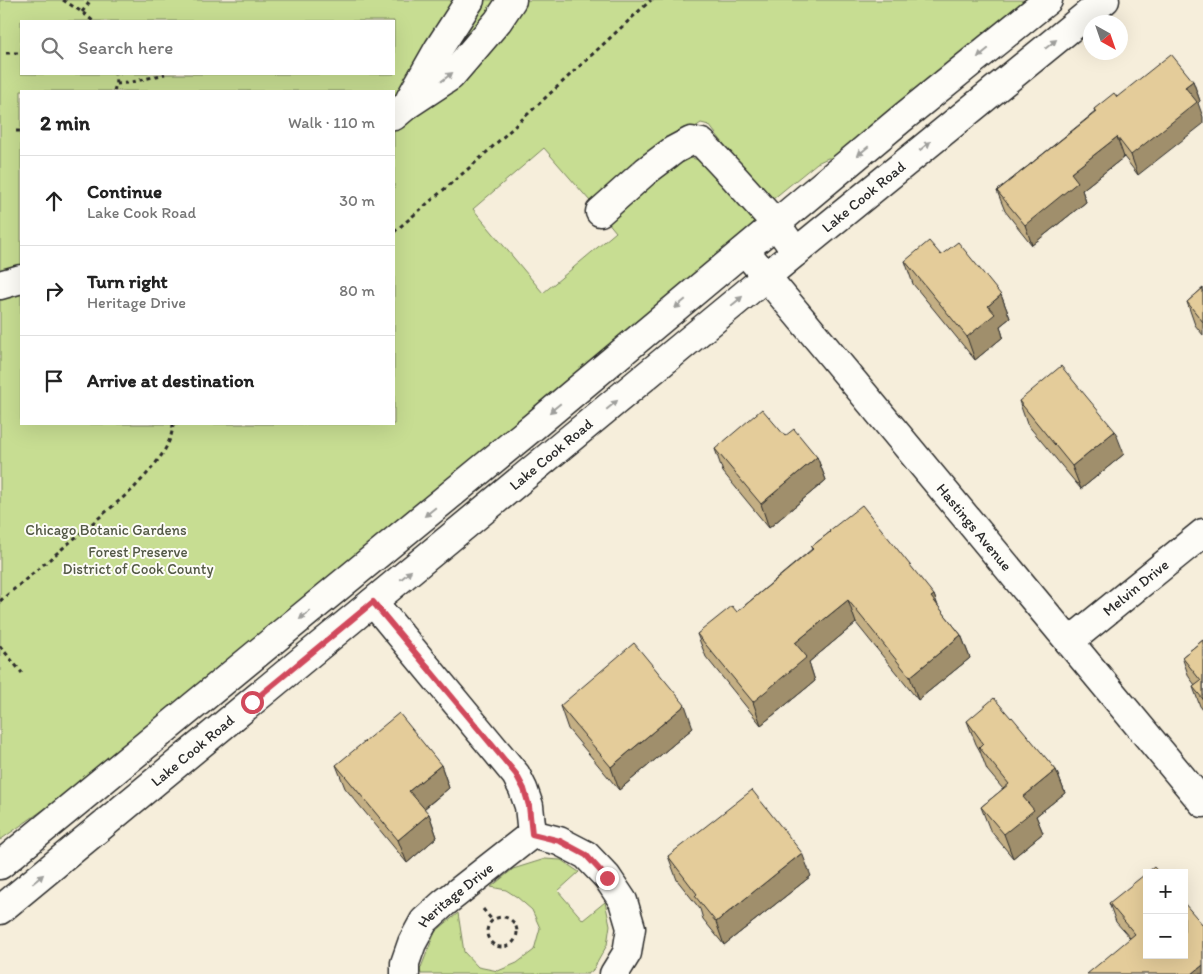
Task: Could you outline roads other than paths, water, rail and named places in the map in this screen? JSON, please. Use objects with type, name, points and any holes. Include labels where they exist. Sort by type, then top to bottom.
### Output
[{"type":"main road","points":[[400,111],[470,0]]},
{"type":"main road","points":[[400,111],[451,76],[498,21],[512,0]]},
{"type":"main road","points":[[0,865],[525,434],[901,119],[1048,0]]},
{"type":"main road","name":"Lake Cook Road","points":[[0,910],[796,252],[1105,0]]},
{"type":"main road","points":[[600,212],[646,171],[674,150],[691,141],[702,143],[776,224],[796,252]]},
{"type":"main road","name":"Hastings Avenue","points":[[745,251],[1203,803]]},
{"type":"main road","points":[[0,285],[20,280]]},
{"type":"main road","name":"Melvin Drive","points":[[1069,642],[1203,533]]},
{"type":"main road","points":[[373,602],[516,774],[524,789],[529,806],[532,834],[560,841],[586,855],[607,878],[623,901],[632,928],[627,953],[614,974]]},
{"type":"main road","name":"Heritage Drive","points":[[405,974],[405,964],[412,943],[424,920],[532,834]]},
{"type":"park label","name":"Chicago Botanic Gardens","points":[[106,530]]},
{"type":"park label","name":"Forest Preserve District of Cook County","points":[[138,560]]}]
